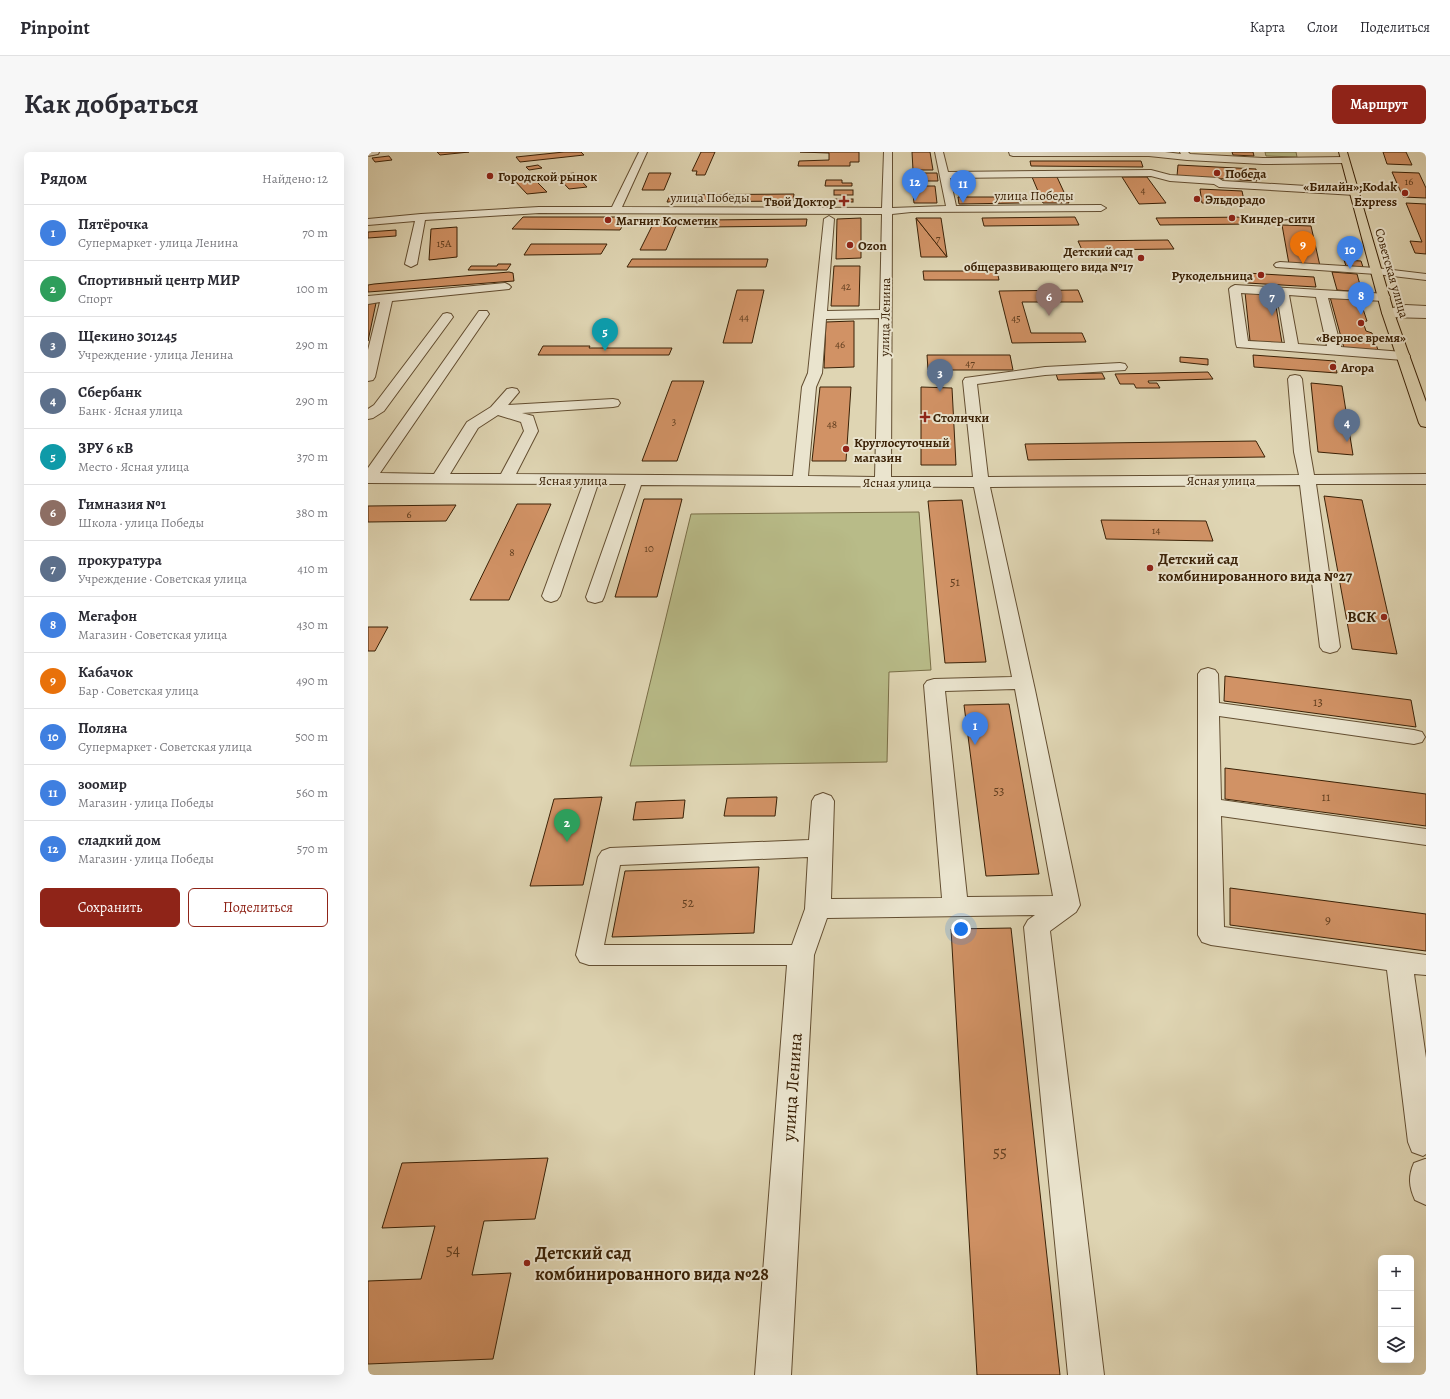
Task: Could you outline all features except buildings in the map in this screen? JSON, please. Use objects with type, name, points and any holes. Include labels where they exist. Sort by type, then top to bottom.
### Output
[{"type":"main road","name":"Советская улица","points":[[1344,156],[1388,313],[1426,423]]},
{"type":"street","points":[[368,153],[375,152]]},
{"type":"street","points":[[616,210],[643,152]]},
{"type":"street","name":"улица Ленина","points":[[883,482],[888,152]]},
{"type":"street","points":[[939,152],[952,208]]},
{"type":"street","points":[[944,175],[1017,161],[1149,152],[1225,156],[1263,161],[1344,156]]},
{"type":"street","points":[[1017,161],[1028,187]]},
{"type":"street","points":[[1017,161],[1151,173],[1170,178],[1218,181],[1219,184],[1354,192]]},
{"type":"street","points":[[580,210],[582,197]]},
{"type":"street","name":"улица Победы","points":[[368,222],[488,212],[580,210],[887,210],[1036,204],[1101,208]]},
{"type":"street","points":[[411,264],[421,218]]},
{"type":"street","points":[[800,481],[809,388],[815,373],[829,219]]},
{"type":"street","points":[[1280,265],[1376,271],[1426,277]]},
{"type":"street","points":[[368,300],[505,287]]},
{"type":"street","points":[[1384,297],[1235,288],[1242,344],[1403,356]]},
{"type":"street","points":[[1282,291],[1292,348]]},
{"type":"street","points":[[1321,294],[1335,351]]},
{"type":"street","points":[[368,377],[387,298]]},
{"type":"street","points":[[1388,313],[1406,309],[1426,310]]},
{"type":"street","points":[[1388,313],[1426,314]]},
{"type":"street","points":[[368,478],[483,314]]},
{"type":"street","points":[[820,315],[886,314]]},
{"type":"street","points":[[368,415],[379,408],[447,317]]},
{"type":"street","points":[[1067,905],[981,482],[970,382],[1014,374],[1097,367],[1120,367]]},
{"type":"street","points":[[1295,379],[1302,452],[1306,479],[1310,493],[1330,648]]},
{"type":"street","points":[[439,479],[472,425],[496,410],[512,392]]},
{"type":"street","points":[[496,410],[613,403]]},
{"type":"street","points":[[496,410],[528,419],[531,431],[506,479]]},
{"type":"street","name":"Ясная улица","points":[[368,478],[883,482],[1426,479]]},
{"type":"street","points":[[551,596],[592,480]]},
{"type":"street","points":[[595,597],[635,480]]},
{"type":"street","points":[[1208,674],[1211,935],[1426,965]]},
{"type":"street","points":[[955,907],[934,685],[1023,683]]},
{"type":"street","points":[[1208,708],[1414,737]]},
{"type":"street","name":"улица Ленина","points":[[773,1375],[801,955],[818,909],[824,801]]},
{"type":"street","points":[[1209,806],[1426,837]]},
{"type":"street","points":[[801,955],[589,955],[610,857],[821,848]]},
{"type":"street","points":[[818,909],[1067,905]]},
{"type":"street","points":[[1067,905],[1037,927],[1086,1375]]},
{"type":"street","points":[[1399,961],[1423,1142]]},
{"type":"green space","points":[[1265,152],[1296,152],[1297,157],[1266,156]]},
{"type":"green space","points":[[919,512],[931,670],[889,672],[887,762],[630,766],[691,514]]},
{"type":"place","name":"Победа","points":[[1217,173]]},
{"type":"place","name":"Городской рынок","points":[[490,176]]},
{"type":"place","name":"«Билайн»;Kodak Express","points":[[1405,193]]},
{"type":"place","name":"Эльдорадо","points":[[1197,199]]},
{"type":"place","name":"Твой Доктор","points":[[844,201]]},
{"type":"place","name":"сладкий дом","points":[[915,201]]},
{"type":"place","name":"зоомир","points":[[963,203]]},
{"type":"place","name":"Киндер-сити","points":[[1232,218]]},
{"type":"place","name":"Магнит Косметик","points":[[608,220]]},
{"type":"place","name":"Ozon","points":[[850,245]]},
{"type":"place","name":"Детский сад общеразвивающего вида №17","points":[[1141,258]]},
{"type":"place","name":"Кабачок","points":[[1303,264]]},
{"type":"place","name":"Поляна","points":[[1350,269]]},
{"type":"place","name":"Рукодельница","points":[[1261,275]]},
{"type":"place","name":"Мегафон","points":[[1361,315]]},
{"type":"place","name":"Гимназия №1","points":[[1049,316]]},
{"type":"place","name":"прокуратура","points":[[1272,316]]},
{"type":"place","name":"«Верное время»","points":[[1361,323]]},
{"type":"place","name":"ЗРУ 6 кВ","points":[[605,351]]},
{"type":"place","name":"Агора","points":[[1333,367]]},
{"type":"place","name":"Щекино 301245","points":[[940,392]]},
{"type":"place","name":"Столички","points":[[925,417]]},
{"type":"place","name":"Сбербанк","points":[[1347,442]]},
{"type":"place","name":"Круглосуточный магазин","points":[[846,449]]},
{"type":"place","name":"Детский сад комбинированного вида №27","points":[[1150,568]]},
{"type":"place","name":"ВСК","points":[[1384,617]]},
{"type":"place","name":"Пятёрочка","points":[[975,745]]},
{"type":"place","name":"Спортивный центр МИР","points":[[567,842]]},
{"type":"place","name":"Детский сад комбинированного вида №28","points":[[527,1263]]}]
